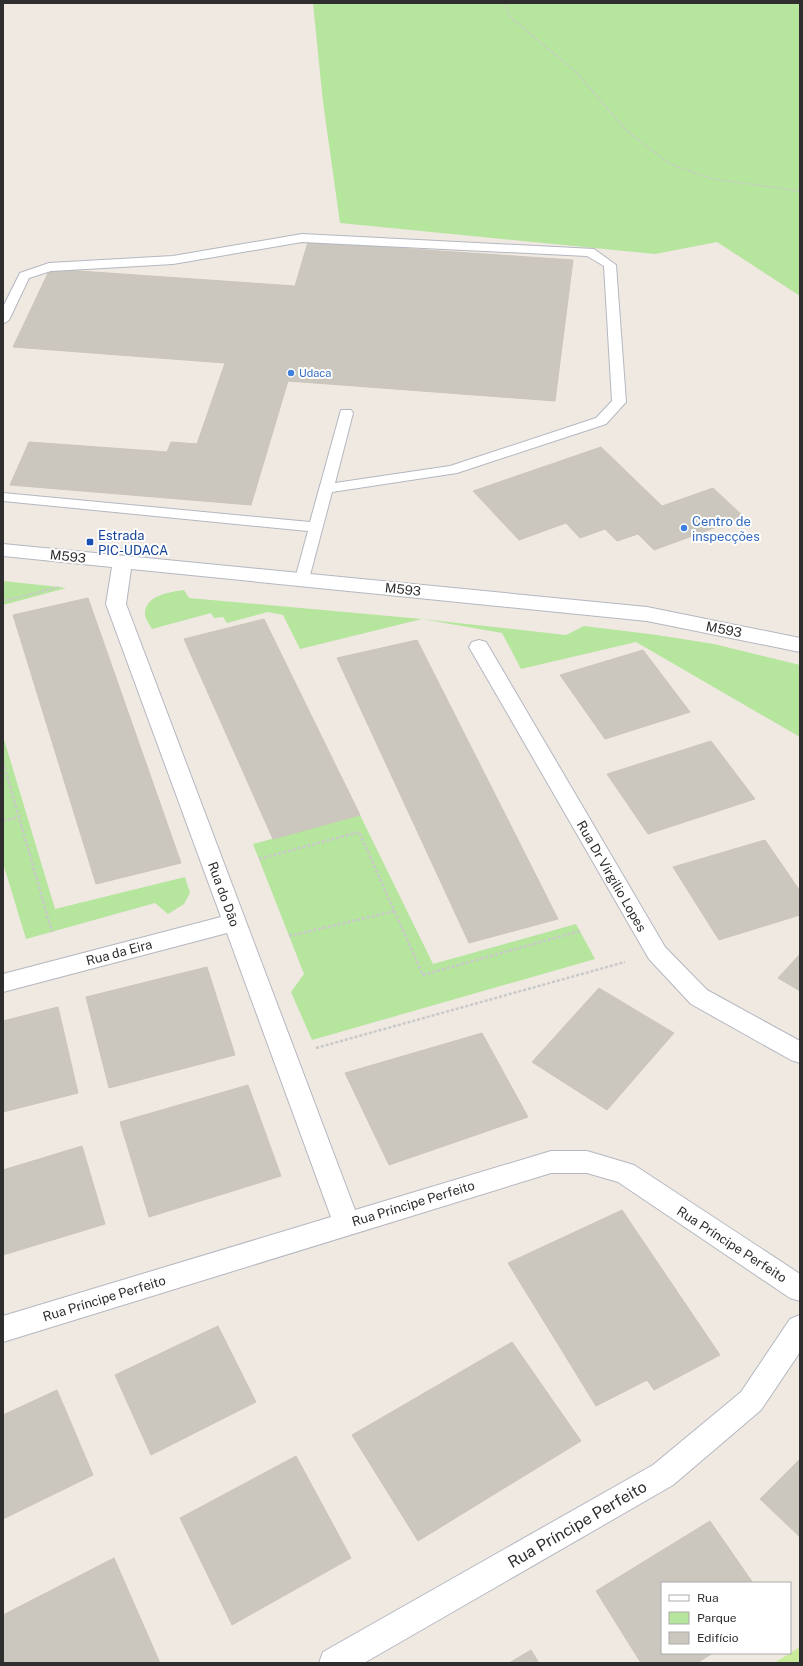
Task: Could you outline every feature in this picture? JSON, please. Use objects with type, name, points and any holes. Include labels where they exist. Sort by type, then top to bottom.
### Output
[{"type":"street","name":"M593","points":[[3,550],[647,614],[782,640],[800,645]]},
{"type":"street","name":"Rua do Dão","points":[[122,562],[116,604],[347,1224]]},
{"type":"street","name":"Rua Dr Virgilio Lopes","points":[[479,647],[657,953],[699,997],[800,1052]]},
{"type":"street","name":"Rua da Eira","points":[[3,983],[234,922]]},
{"type":"street","name":"Rua Príncipe Perfeito","points":[[3,1329],[551,1162],[587,1162],[625,1173],[800,1289]]},
{"type":"street","name":"Rua Príncipe Perfeito","points":[[334,1663],[663,1475],[751,1401],[800,1328]]},
{"type":"lane","points":[[3,320],[24,276],[49,267],[173,260],[302,238],[590,252],[610,265],[619,402],[601,421],[452,470],[327,488]]},
{"type":"lane","points":[[302,579],[346,413]]},
{"type":"lane","points":[[3,497],[317,526]]},
{"type":"path","points":[[505,3],[510,17],[576,72],[627,131],[670,164],[713,179],[800,191]]},
{"type":"path","points":[[3,601],[59,587]]},
{"type":"path","points":[[3,762],[52,932]]},
{"type":"path","points":[[3,821],[19,817]]},
{"type":"path","points":[[259,859],[359,832],[423,975],[580,931]]},
{"type":"path","points":[[290,936],[395,911]]},
{"type":"path","points":[[285,1057],[657,953]]},
{"type":"green space","points":[[313,3],[800,3],[800,296],[717,242],[655,254],[340,223],[323,102]]},
{"type":"green space","points":[[3,581],[59,587],[66,588],[3,605]]},
{"type":"green space","points":[[184,590],[189,598],[422,619],[300,649],[283,615],[268,612],[227,623],[223,617],[214,618],[211,613],[152,629],[145,616],[146,608],[149,603],[166,593]]},
{"type":"green space","points":[[422,619],[566,635],[584,626],[714,644],[800,665],[800,737],[636,642],[521,669],[502,633]]},
{"type":"green space","points":[[3,736],[55,909],[185,877],[190,893],[184,904],[168,914],[155,903],[26,939],[3,863]]},
{"type":"green space","points":[[360,815],[433,964],[576,924],[595,959],[312,1040],[291,992],[304,974],[253,844]]},
{"type":"green space","points":[[800,1647],[800,1663],[774,1663],[791,1654]]},
{"type":"building","points":[[308,242],[573,260],[555,401],[288,381],[251,505],[10,485],[29,442],[167,452],[171,442],[197,444],[225,363],[13,347],[50,269],[295,286]]},
{"type":"building","points":[[601,447],[662,506],[713,488],[744,517],[654,550],[638,534],[617,541],[605,529],[580,538],[566,523],[519,540],[473,491]]},
{"type":"building","points":[[88,598],[181,863],[96,884],[13,615]]},
{"type":"building","points":[[264,619],[360,815],[273,839],[184,639]]},
{"type":"building","points":[[417,640],[558,919],[469,943],[337,658]]},
{"type":"building","points":[[643,650],[690,712],[605,739],[560,675]]},
{"type":"building","points":[[711,741],[755,799],[648,834],[607,774]]},
{"type":"building","points":[[765,840],[800,891],[800,915],[719,940],[673,867]]},
{"type":"building","points":[[800,954],[800,991],[778,978]]},
{"type":"building","points":[[207,967],[235,1055],[109,1088],[86,997]]},
{"type":"building","points":[[599,988],[674,1033],[607,1110],[532,1062]]},
{"type":"building","points":[[58,1007],[78,1093],[3,1112],[3,1021]]},
{"type":"building","points":[[482,1033],[528,1117],[389,1165],[345,1073]]},
{"type":"building","points":[[248,1085],[281,1176],[149,1217],[120,1122]]},
{"type":"building","points":[[82,1146],[105,1224],[3,1255],[3,1170]]},
{"type":"building","points":[[622,1210],[720,1355],[654,1390],[647,1380],[596,1406],[508,1263]]},
{"type":"building","points":[[218,1326],[256,1402],[151,1455],[115,1375]]},
{"type":"building","points":[[512,1342],[581,1441],[418,1541],[352,1435]]},
{"type":"building","points":[[57,1390],[93,1475],[3,1519],[3,1415]]},
{"type":"building","points":[[296,1456],[351,1558],[232,1625],[180,1518]]},
{"type":"building","points":[[800,1459],[800,1537],[760,1499]]},
{"type":"building","points":[[710,1521],[752,1582],[661,1582],[661,1654],[711,1654],[697,1663],[641,1663],[596,1591]]},
{"type":"building","points":[[114,1558],[160,1663],[3,1663],[3,1615]]},
{"type":"building","points":[[531,1650],[539,1663],[509,1663]]},
{"type":"place","name":"Udaca","points":[[291,373]]},
{"type":"place","name":"Centro de inspecções","points":[[684,528]]},
{"type":"place","name":"Estrada PIC-UDACA","points":[[90,542]]}]
